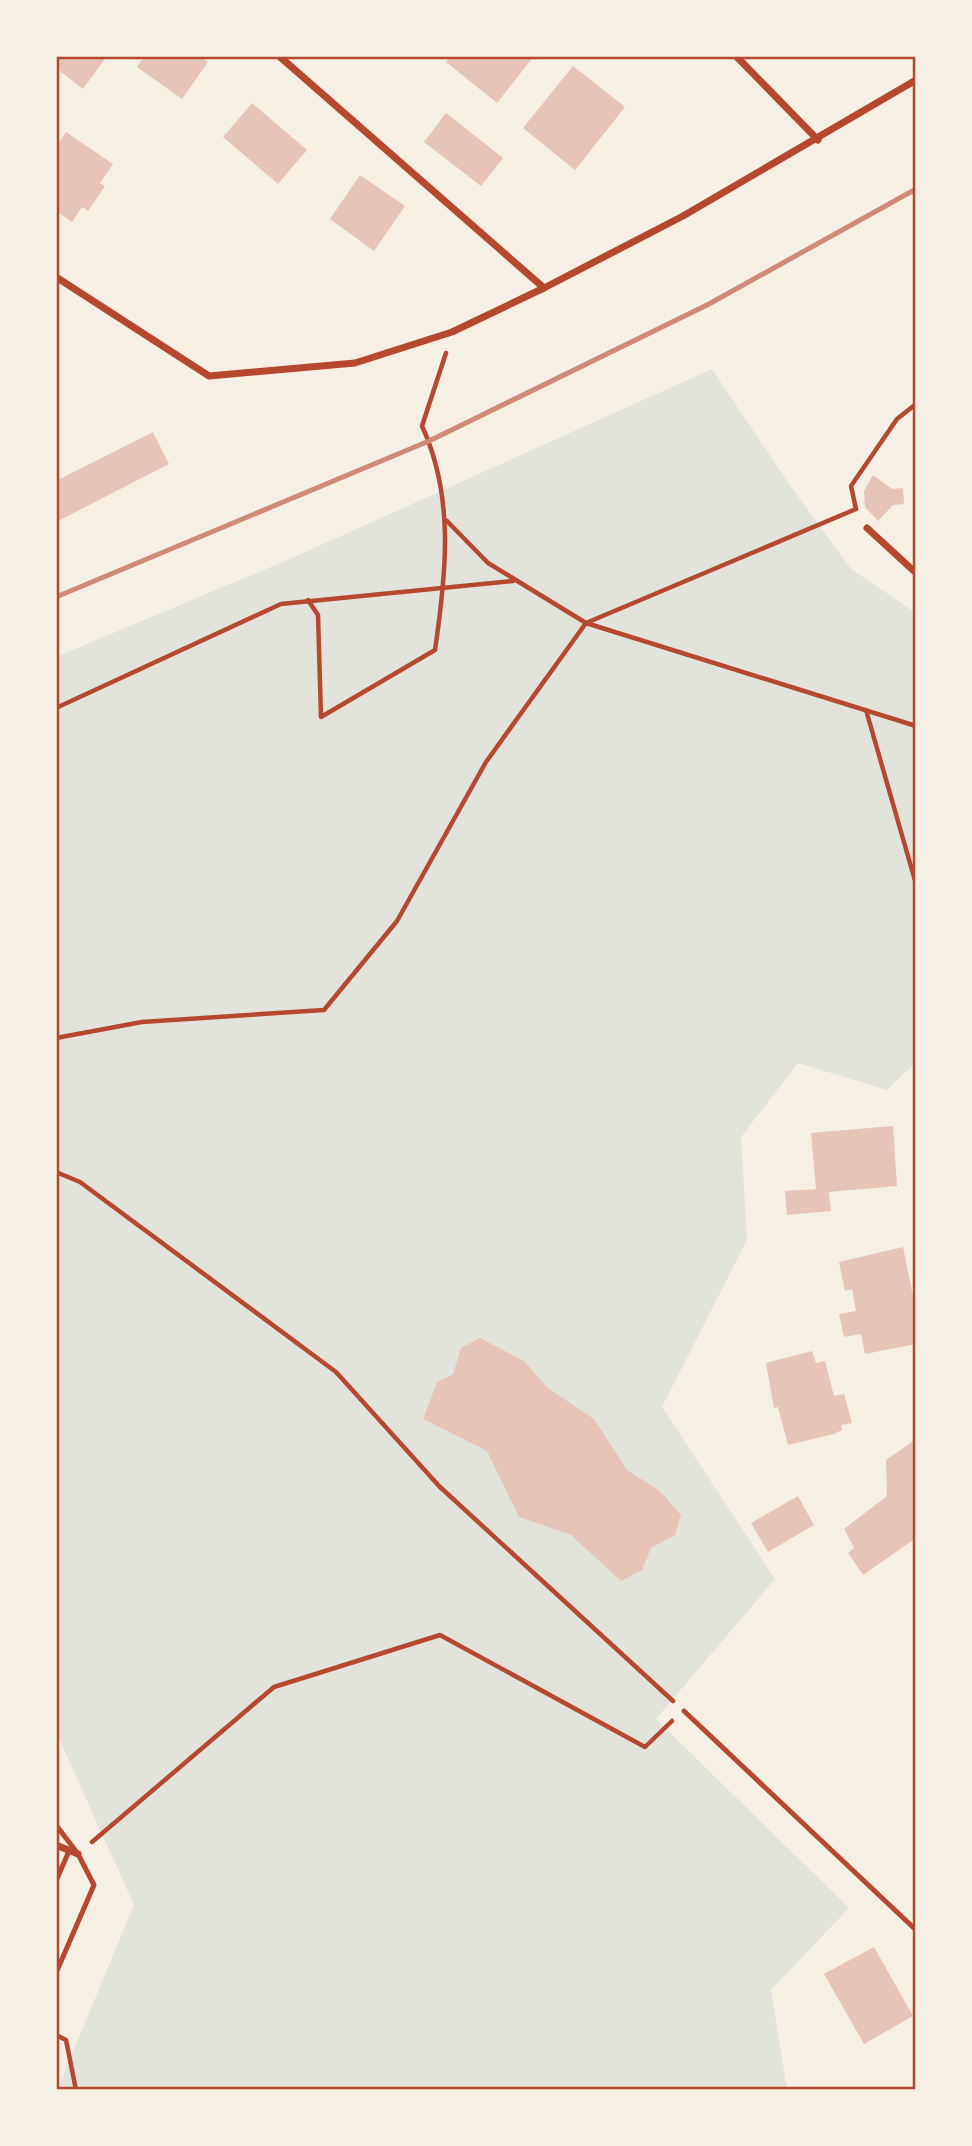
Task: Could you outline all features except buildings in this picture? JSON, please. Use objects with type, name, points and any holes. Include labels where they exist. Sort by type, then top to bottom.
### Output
[{"type":"street","points":[[279,56],[544,288]]},
{"type":"street","points":[[736,56],[818,140]]},
{"type":"street","points":[[56,277],[209,376],[355,363],[452,332],[544,288],[683,216],[818,140],[916,80]]},
{"type":"street","points":[[867,528],[916,573]]},
{"type":"street","points":[[56,1845],[78,1854]]},
{"type":"lane","points":[[684,1711],[916,1930]]},
{"type":"lane","points":[[56,1825],[78,1854],[94,1885],[56,1973]]},
{"type":"lane","points":[[56,1881],[69,1851]]},
{"type":"path","points":[[308,600],[318,615],[321,717],[435,650],[444,589],[447,521],[429,441],[422,426],[452,332]]},
{"type":"path","points":[[867,528],[856,509],[851,486],[897,419],[916,404]]},
{"type":"path","points":[[56,1038],[142,1022],[324,1010],[397,921],[486,762],[586,623],[856,509]]},
{"type":"path","points":[[447,521],[488,563],[513,581],[586,623],[916,726]]},
{"type":"path","points":[[56,708],[281,604],[513,581]]},
{"type":"path","points":[[866,710],[916,884]]},
{"type":"path","points":[[56,1172],[80,1182],[336,1371],[439,1486],[684,1711]]},
{"type":"path","points":[[78,1854],[274,1687],[440,1635],[645,1747],[676,1718]]},
{"type":"path","points":[[56,2035],[66,2040],[76,2090]]},
{"type":"shaded area","points":[[712,369],[789,484],[851,569],[916,613],[916,1062],[887,1090],[798,1063],[741,1137],[747,1240],[662,1407],[775,1579],[656,1719],[849,1908],[771,1990],[787,2090],[57,2090],[134,1905],[56,1732],[56,657],[292,558]]},
{"type":"railway","points":[[56,597],[429,441],[709,304],[916,189]]}]
